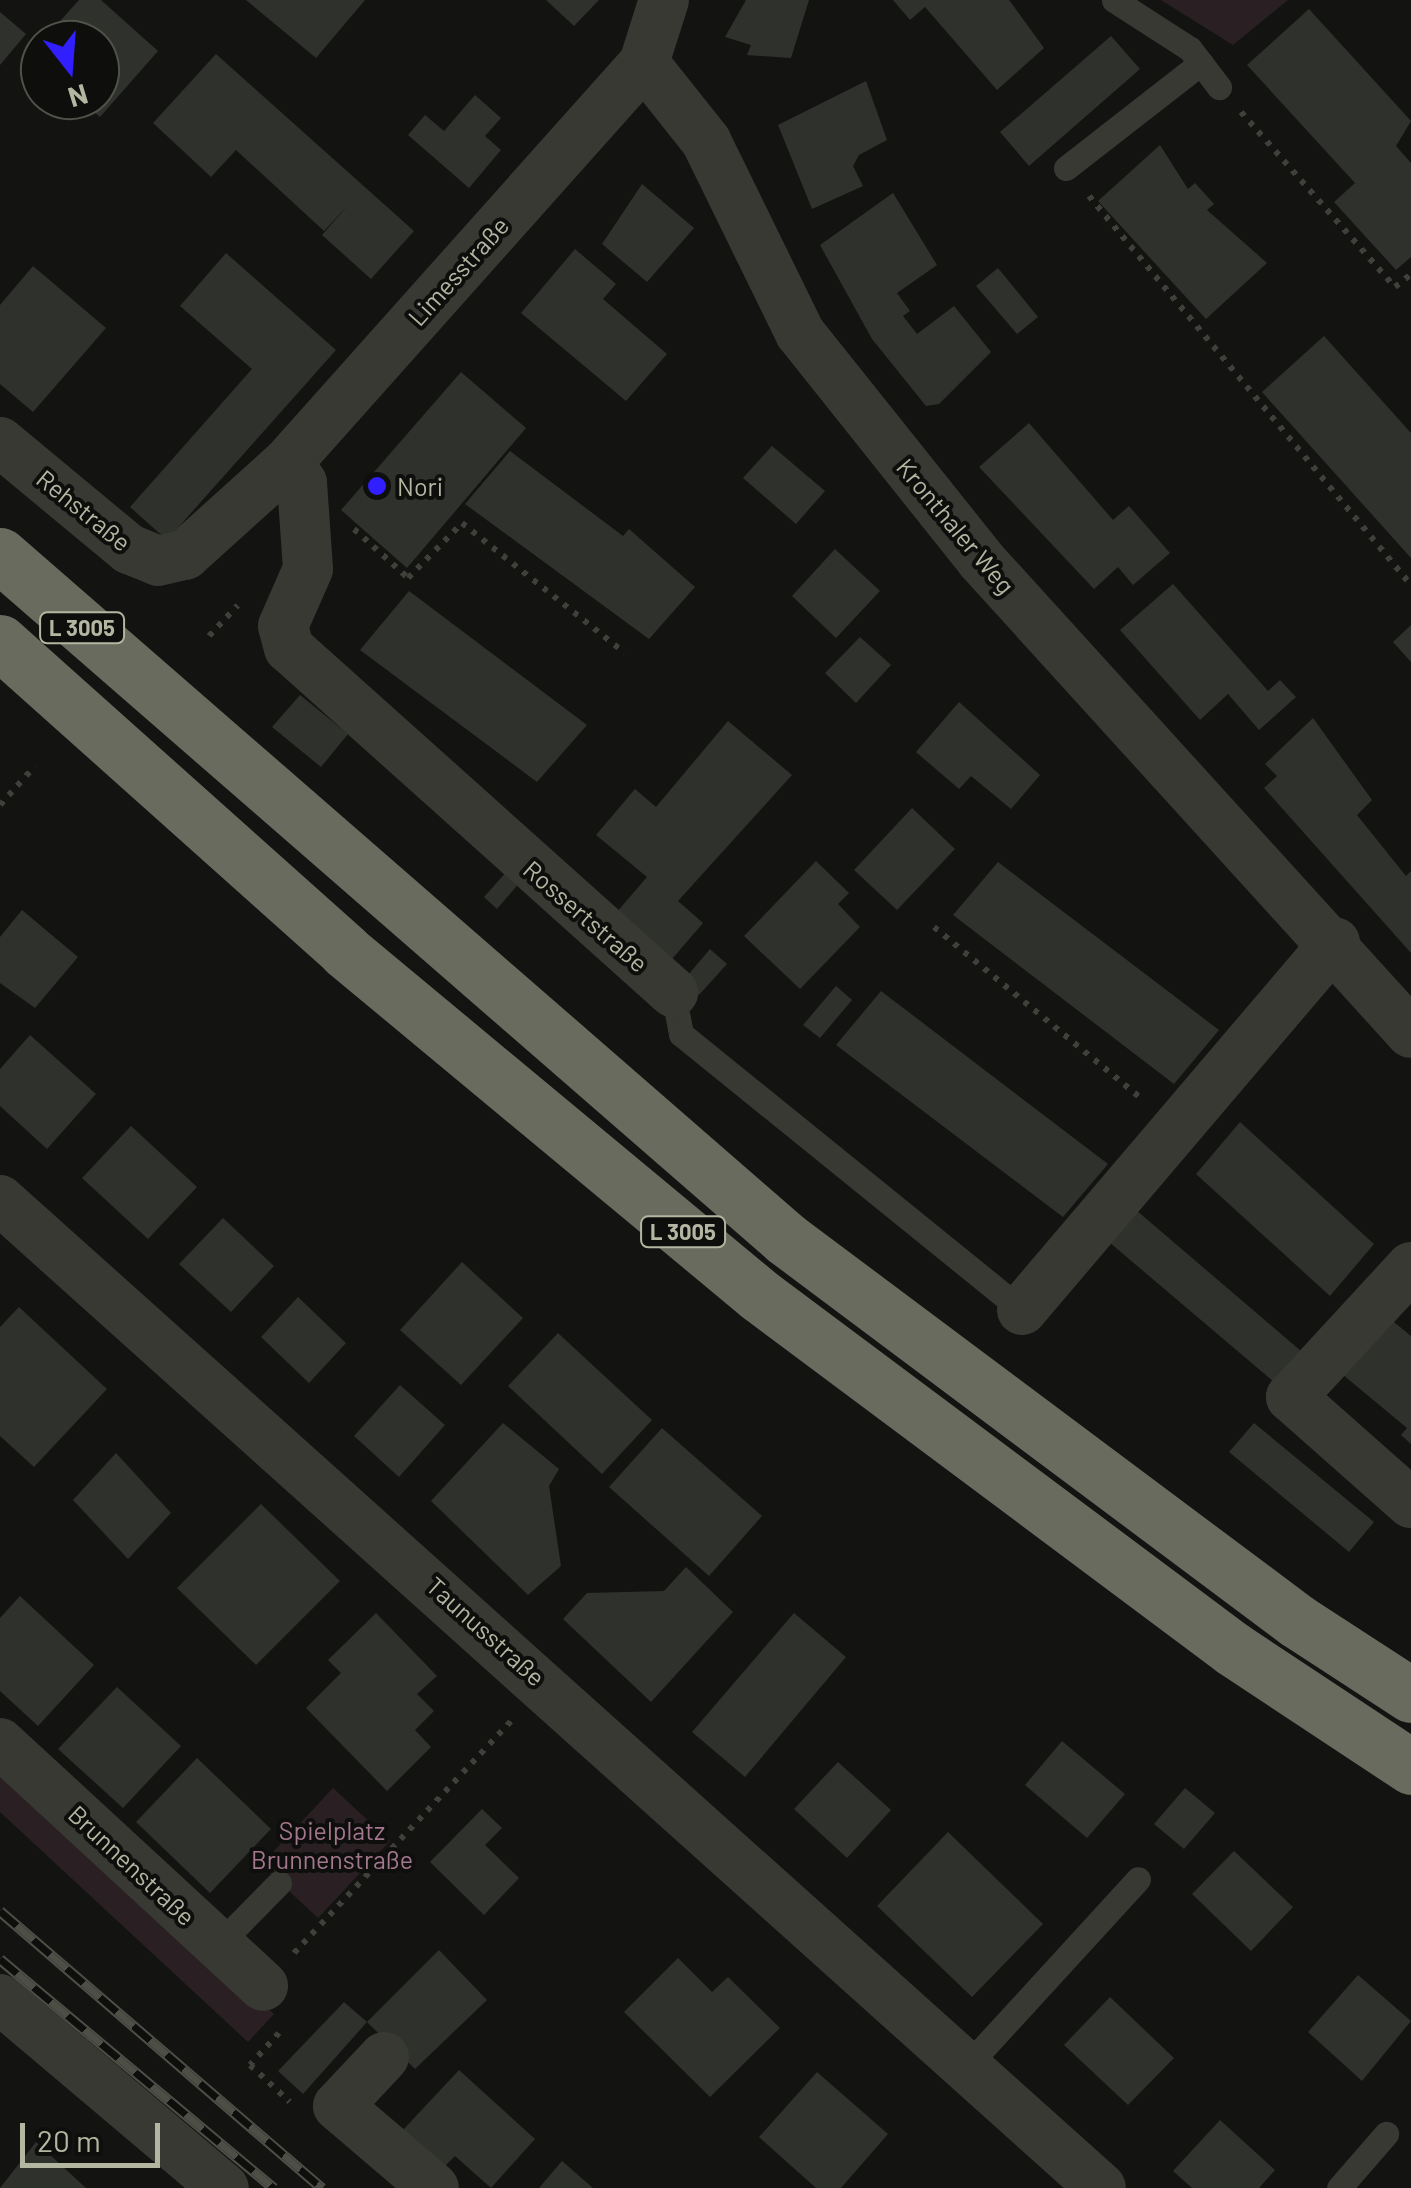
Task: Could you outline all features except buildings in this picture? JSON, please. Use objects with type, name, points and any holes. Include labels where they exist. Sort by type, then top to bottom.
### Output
[{"type":"highway","name":"L 3005","points":[[0,555],[786,1239],[1297,1621],[1411,1695]]},
{"type":"highway","name":"L 3005","points":[[0,642],[345,951],[760,1296],[1233,1649],[1411,1768]]},
{"type":"street","name":"Limesstraße","points":[[224,524],[295,472],[644,63],[664,0]]},
{"type":"street","name":"Kronthaler Weg","points":[[644,63],[706,140],[800,333],[981,560],[1334,942],[1411,1033]]},
{"type":"street","name":"Rehstraße","points":[[0,442],[129,549],[158,562],[184,555],[224,524]]},
{"type":"street","name":"Rossertstraße","points":[[295,472],[308,569],[283,626],[289,648],[673,992]]},
{"type":"street","points":[[1022,1310],[1334,942]]},
{"type":"street","name":"Taunusstraße","points":[[0,1200],[546,1684],[1101,2188]]},
{"type":"street","points":[[1411,1267],[1291,1397],[1411,1503]]},
{"type":"street","name":"Brunnenstraße","points":[[0,1743],[263,1986]]},
{"type":"street","points":[[0,1999],[224,2188]]},
{"type":"street","points":[[384,2057],[338,2106],[434,2188]]},
{"type":"lane","points":[[1114,0],[1201,63],[1220,87]]},
{"type":"lane","points":[[1066,168],[1201,63]]},
{"type":"lane","name":"Rossertstraße","points":[[673,992],[681,1034],[1022,1310]]},
{"type":"lane","points":[[965,2068],[1138,1879]]},
{"type":"lane","points":[[218,1945],[280,1882]]},
{"type":"lane","points":[[1339,2188],[1386,2134]]},
{"type":"path","points":[[1220,87],[1395,287],[1411,274]]},
{"type":"path","points":[[1066,168],[1411,586]]},
{"type":"path","points":[[295,472],[408,578],[462,523],[625,652]]},
{"type":"path","points":[[0,805],[36,766]]},
{"type":"path","points":[[934,926],[1178,1129]]},
{"type":"path","points":[[338,2106],[296,2109],[250,2065],[295,2014],[263,1986],[363,1874],[546,1684]]},
{"type":"green space","points":[[1161,0],[1288,0],[1233,45]]},
{"type":"green space","points":[[0,1763],[274,2014],[248,2042],[0,1812]]},
{"type":"green space","name":"Spielplatz Brunnenstraße","points":[[333,1788],[390,1841],[318,1918],[261,1865]]},
{"type":"railway","points":[[0,1911],[322,2188]]},
{"type":"railway","points":[[0,1959],[274,2188]]},
{"type":"place","name":"Nori","points":[[377,486]]}]
